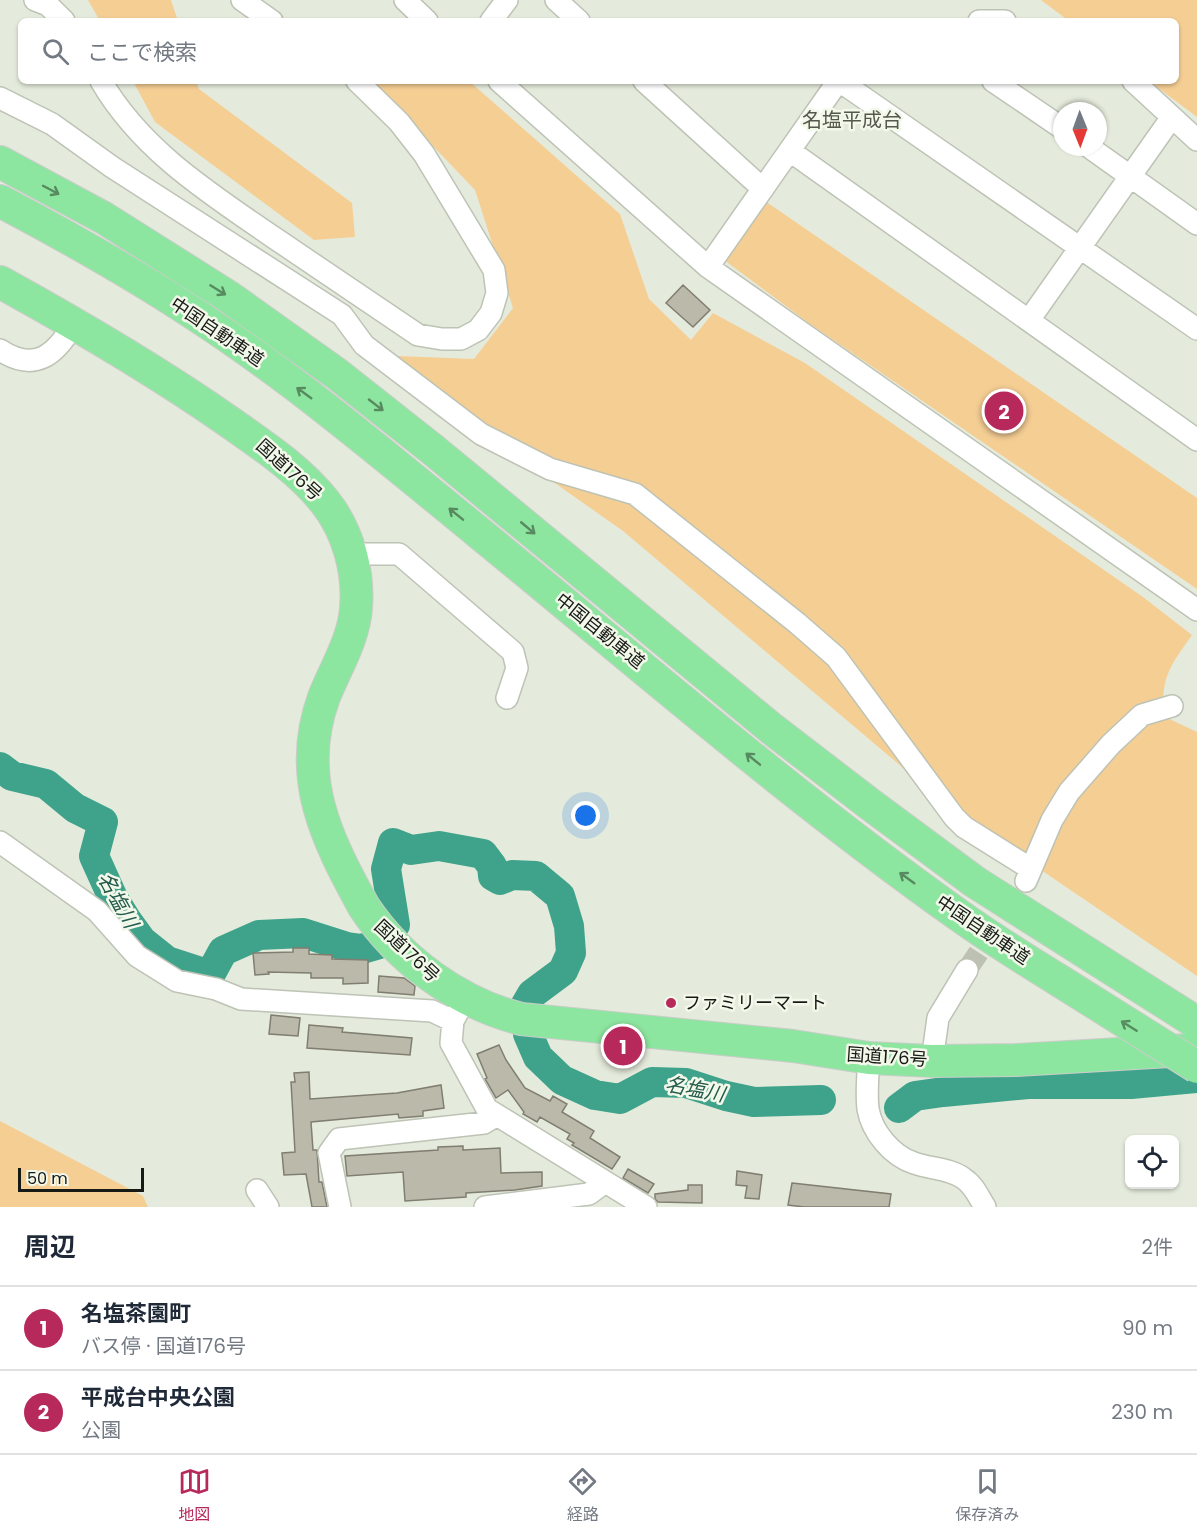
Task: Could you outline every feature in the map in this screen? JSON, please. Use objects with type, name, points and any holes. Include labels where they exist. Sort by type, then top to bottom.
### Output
[{"type":"highway","name":"中国自動車道","points":[[0,162],[133,236],[229,297],[337,374],[790,742],[975,882],[1197,1023]]},
{"type":"highway","name":"中国自動車道","points":[[0,201],[88,248],[212,326],[313,399],[754,759],[863,845],[962,918],[1197,1067]]},
{"type":"highway","name":"国道176号","points":[[0,282],[74,323],[191,395],[268,449],[312,486],[326,503],[337,521],[351,554],[356,609],[352,631],[317,717],[311,752],[315,793],[326,829],[355,890],[372,919],[397,946],[436,980],[459,1009],[521,1019],[793,1046],[869,1058],[932,1061],[1088,1057],[1197,1050]]},
{"type":"street","points":[[35,0],[48,5],[61,18]]},
{"type":"street","points":[[242,0],[268,18]]},
{"type":"street","points":[[405,0],[424,18]]},
{"type":"street","points":[[493,18],[507,0]]},
{"type":"street","points":[[556,0],[576,18]]},
{"type":"street","points":[[103,84],[114,103],[153,148],[198,185],[418,335],[461,339],[478,330],[491,313],[497,293],[494,270],[424,154],[399,122],[360,84]]},
{"type":"street","points":[[502,84],[708,267],[1197,610]]},
{"type":"street","points":[[647,84],[763,189]]},
{"type":"street","points":[[708,267],[834,87],[839,84]]},
{"type":"street","points":[[845,84],[1197,329]]},
{"type":"street","points":[[997,84],[1053,122]]},
{"type":"street","points":[[1136,84],[1197,140]]},
{"type":"street","points":[[0,98],[52,124],[112,167],[342,315],[364,345],[481,434],[550,469],[635,495],[797,623],[836,657],[954,817],[1029,876],[1052,820],[1069,792],[1111,744],[1142,715],[1172,706]]},
{"type":"street","points":[[1029,320],[1172,117]]},
{"type":"street","points":[[790,151],[1197,440]]},
{"type":"street","points":[[1102,156],[1197,224]]},
{"type":"street","points":[[0,350],[19,359],[34,361],[47,356],[64,342],[74,323]]},
{"type":"street","points":[[351,554],[399,554],[513,652],[518,668],[507,698]]},
{"type":"street","points":[[0,842],[97,911],[137,956],[177,981],[216,989],[241,999],[432,1011],[459,1009],[451,1043],[487,1109],[646,1207]]},
{"type":"street","points":[[932,1061],[938,1018],[967,970]]},
{"type":"street","points":[[869,1058],[868,1108],[872,1124],[883,1140],[913,1163],[961,1176],[973,1185],[985,1207]]},
{"type":"street","points":[[340,1207],[329,1153],[339,1139],[484,1123],[497,1115]]},
{"type":"street","points":[[484,1207],[589,1194],[605,1182]]},
{"type":"shaded area","points":[[88,0],[171,0],[177,18],[98,18]]},
{"type":"shaded area","points":[[1041,0],[1197,0],[1197,117],[1153,84],[1179,84],[1179,18],[1065,18]]},
{"type":"shaded area","points":[[135,84],[197,84],[199,89],[352,203],[355,237],[314,240],[155,122]]},
{"type":"shaded area","points":[[374,84],[472,84],[620,214],[649,299],[691,340],[713,313],[805,363],[1143,597],[1192,635],[1168,672],[1164,691],[1163,716],[1197,732],[1197,976],[954,811],[623,531],[373,355],[474,359],[513,308],[475,190]]},
{"type":"shaded area","points":[[765,201],[1197,498],[1197,589],[810,324],[724,260]]},
{"type":"shaded area","points":[[0,1121],[143,1196],[148,1207],[0,1207]]},
{"type":"building","points":[[683,285],[710,310],[693,327],[666,303]]},
{"type":"building","points":[[293,948],[309,948],[309,954],[332,955],[332,959],[368,960],[368,983],[343,984],[343,978],[311,978],[311,973],[268,972],[269,974],[255,975],[253,953],[293,952]]},
{"type":"building","points":[[379,976],[404,978],[415,986],[414,995],[378,992]]},
{"type":"building","points":[[271,1015],[300,1018],[298,1036],[269,1034]]},
{"type":"building","points":[[309,1025],[343,1028],[342,1032],[412,1038],[410,1055],[307,1048]]},
{"type":"building","points":[[499,1045],[525,1088],[550,1101],[553,1096],[567,1104],[562,1112],[594,1131],[590,1138],[620,1157],[612,1169],[572,1145],[574,1143],[567,1139],[570,1134],[540,1117],[537,1122],[523,1114],[524,1112],[508,1090],[496,1098],[485,1079],[487,1078],[477,1054]]},
{"type":"building","points":[[309,1072],[310,1099],[397,1093],[441,1085],[444,1108],[423,1111],[423,1116],[399,1118],[398,1114],[311,1122],[313,1150],[317,1150],[319,1182],[322,1182],[327,1207],[312,1207],[306,1174],[284,1175],[282,1153],[295,1152],[291,1082],[295,1082],[294,1073]]},
{"type":"building","points":[[463,1146],[463,1150],[500,1148],[501,1173],[542,1172],[542,1186],[466,1193],[466,1197],[405,1201],[403,1172],[347,1176],[345,1156],[438,1150],[438,1147]]},
{"type":"building","points":[[628,1169],[654,1184],[648,1193],[623,1178]]},
{"type":"building","points":[[737,1171],[762,1175],[759,1199],[745,1198],[747,1186],[736,1185]]},
{"type":"building","points":[[792,1183],[891,1194],[889,1207],[788,1205]]},
{"type":"building","points":[[688,1185],[702,1185],[702,1203],[658,1202],[655,1199],[655,1194],[688,1190]]},
{"type":"waterway","name":"名塩川","points":[[0,767],[12,776],[46,784],[75,808],[103,822],[94,856],[113,898],[142,941],[167,961],[210,975],[223,951],[259,935],[303,933],[347,947],[362,949],[379,944]]},
{"type":"waterway","name":"名塩川","points":[[395,925],[386,869],[393,843],[411,850],[439,846],[483,854],[492,866],[493,876],[500,880],[512,875],[536,876],[560,896],[569,926],[571,953],[563,971],[532,994],[525,1006]]},
{"type":"waterway","name":"名塩川","points":[[528,1034],[538,1057],[562,1080],[595,1095],[620,1099],[652,1082],[686,1083],[754,1102],[821,1100]]},
{"type":"waterway","name":"名塩川","points":[[899,1108],[915,1096],[943,1092],[1028,1084],[1131,1084],[1197,1078]]},
{"type":"tunnel","points":[[967,970],[1017,895]]},
{"type":"place","name":"平成台中央公園","points":[[1004,411]]},
{"type":"place","name":"ファミリーマート","points":[[671,1003]]},
{"type":"place","name":"名塩茶園町","points":[[623,1046]]},
{"type":"district","name":"名塩平成台","points":[[852,120]]}]
